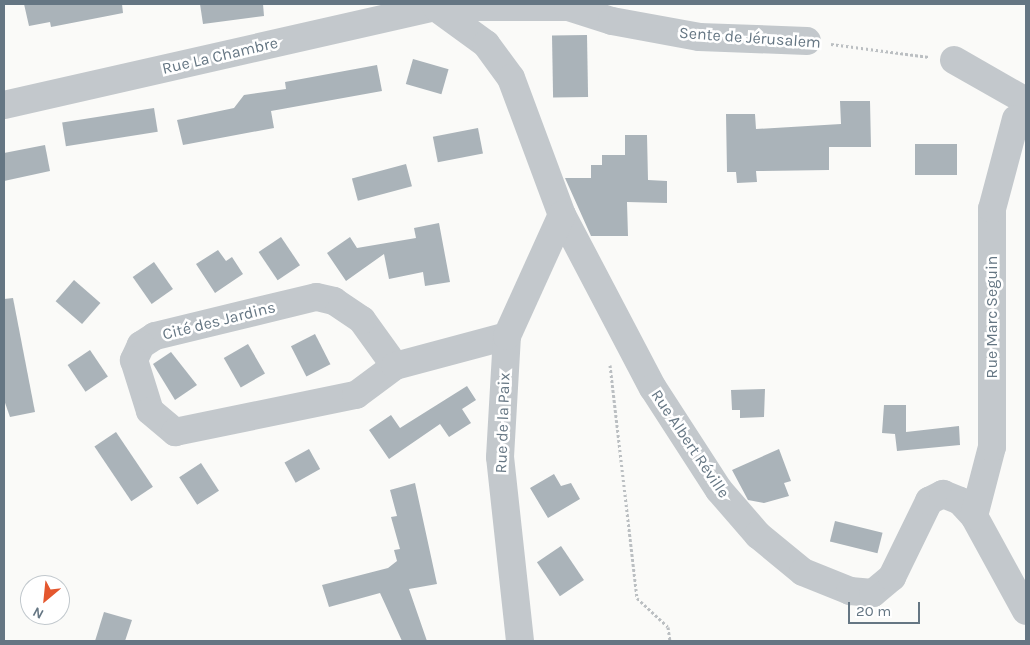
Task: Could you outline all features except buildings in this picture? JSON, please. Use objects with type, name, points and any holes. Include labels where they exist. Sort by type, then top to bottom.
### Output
[{"type":"street","name":"Sente de Jérusalem","points":[[434,5],[568,5],[699,37],[807,40]]},
{"type":"street","name":"Rue La Chambre","points":[[4,105],[434,5]]},
{"type":"street","name":"Rue Albert Réville","points":[[434,5],[486,44],[511,78],[562,216],[653,388],[719,490],[758,535],[803,572],[850,591],[873,593],[892,577],[929,501],[943,494],[960,501],[974,516],[1026,611]]},
{"type":"street","points":[[954,60],[1021,110]]},
{"type":"street","name":"Rue Marc Seguin","points":[[974,516],[992,447],[992,208],[1021,110]]},
{"type":"street","name":"Rue de la Paix","points":[[520,641],[500,457],[507,336],[562,216]]},
{"type":"street","name":"Cité des Jardins","points":[[395,366],[362,320],[340,304],[316,297],[155,336],[141,345],[134,360],[150,411],[175,432],[356,395],[395,366],[507,336]]},
{"type":"path","name":"Sente de Jérusalem","points":[[807,40],[954,60]]},
{"type":"path","points":[[610,360],[637,598],[668,627],[670,641]]}]
